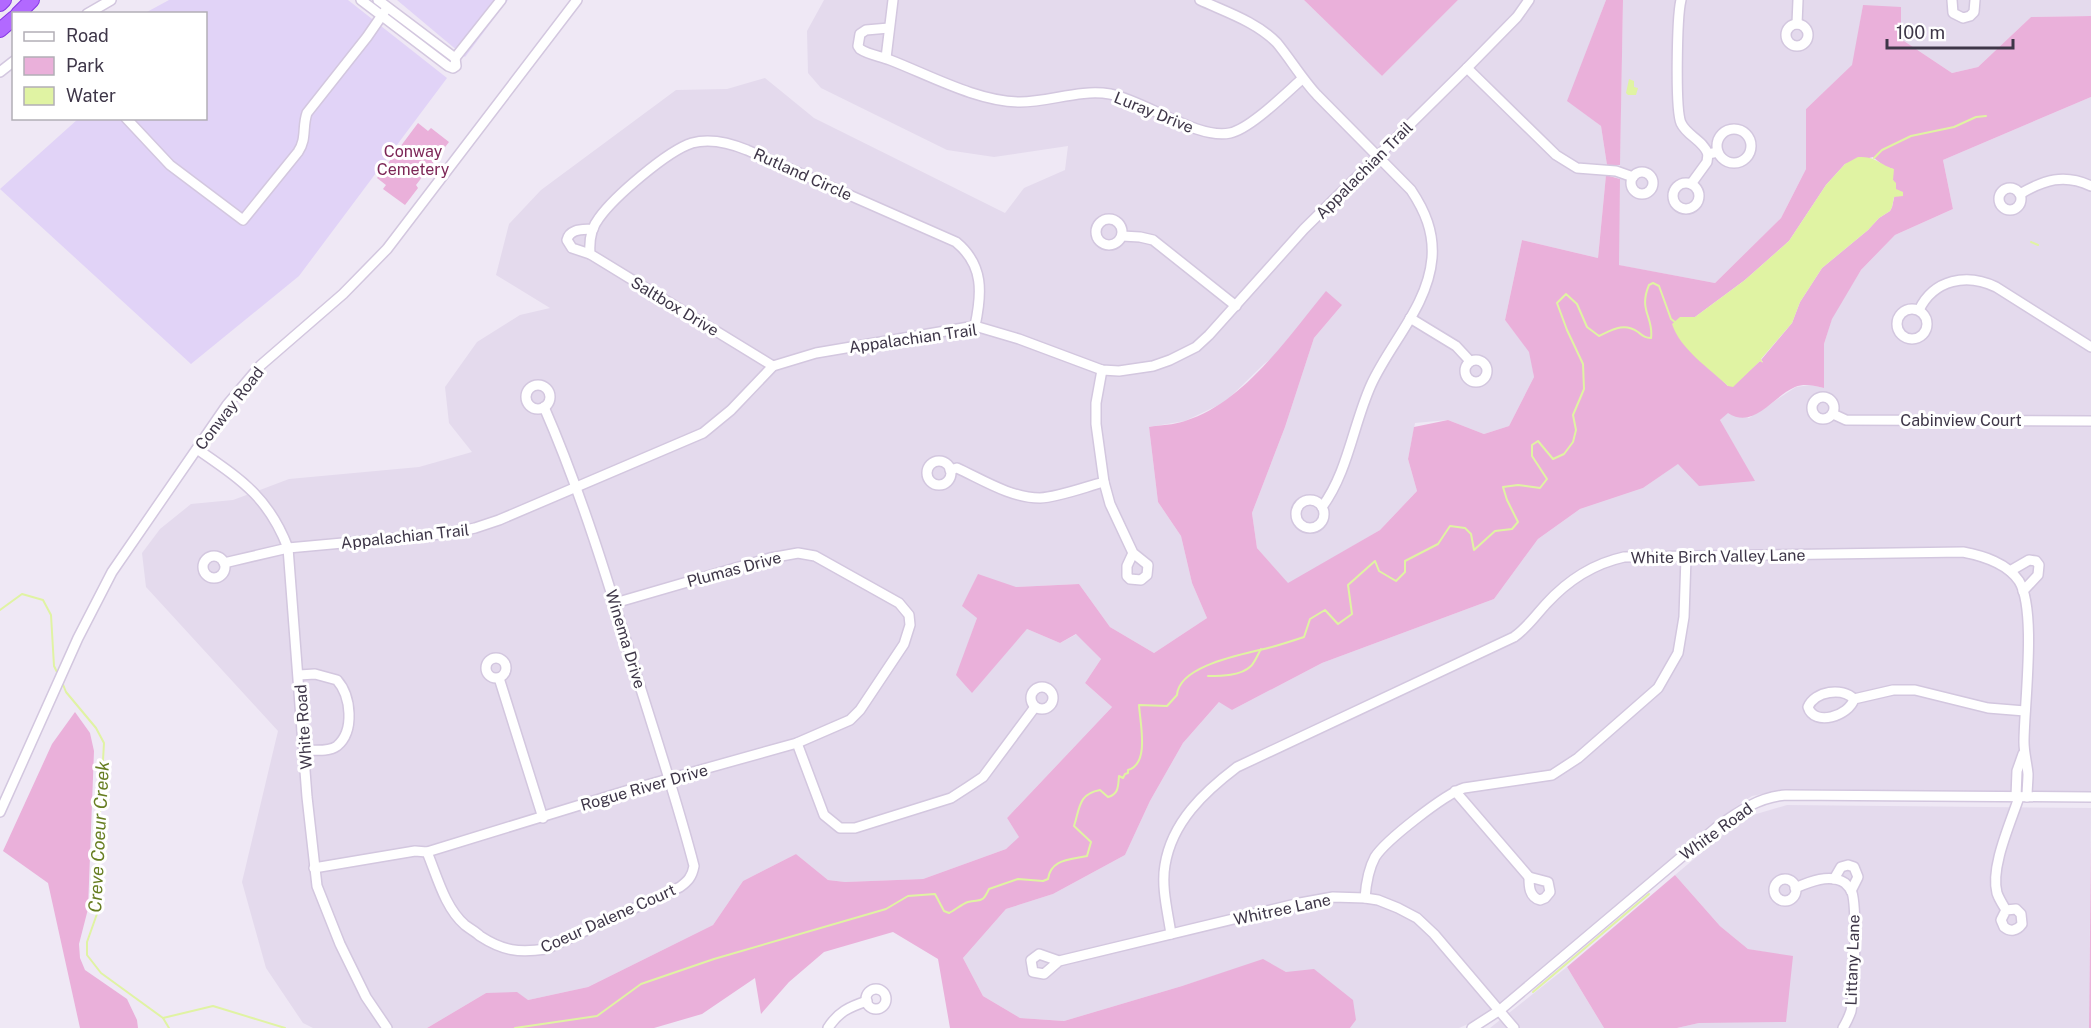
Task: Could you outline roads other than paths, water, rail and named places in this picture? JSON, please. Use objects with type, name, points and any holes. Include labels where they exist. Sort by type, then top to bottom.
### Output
[{"type":"highway","points":[[0,4],[4,0]]},
{"type":"highway","points":[[20,12],[32,0]]},
{"type":"highway","points":[[0,30],[12,20]]},
{"type":"street","points":[[90,12],[111,0]]},
{"type":"street","points":[[361,0],[451,68],[456,66],[455,58],[378,0]]},
{"type":"street","points":[[455,58],[501,0]]},
{"type":"street","name":"Conway Road","points":[[0,812],[78,638],[112,572],[232,398],[261,365],[344,294],[387,249],[578,0]]},
{"type":"street","points":[[886,58],[893,0]]},
{"type":"street","points":[[1200,0],[1259,28],[1276,43],[1302,79],[1411,190],[1429,222],[1432,258],[1422,296],[1372,383],[1357,420],[1341,472],[1329,498],[1322,507]]},
{"type":"street","name":"Appalachian Trail","points":[[224,562],[288,548],[452,533],[499,520],[703,433],[731,410],[773,366],[816,353],[975,326],[1019,339],[1102,370],[1119,371],[1153,366],[1183,354],[1196,347],[1236,306],[1304,229],[1467,68],[1517,17],[1529,0]]},
{"type":"street","points":[[1681,0],[1678,117],[1686,132],[1705,146],[1708,154],[1707,162],[1691,184]]},
{"type":"street","points":[[1797,24],[1798,0]]},
{"type":"street","points":[[1952,0],[1953,13],[1963,18],[1974,12],[1975,0]]},
{"type":"street","points":[[128,120],[170,165],[243,220],[298,152],[304,139],[304,122],[307,113],[387,8]]},
{"type":"street","name":"Luray Drive","points":[[889,28],[866,30],[861,34],[858,46],[867,53],[886,58],[974,93],[1016,102],[1039,101],[1079,93],[1111,94],[1138,103],[1204,132],[1219,134],[1231,133],[1245,127],[1302,79]]},
{"type":"street","points":[[0,72],[12,63]]},
{"type":"street","points":[[1467,68],[1556,155],[1577,168],[1616,171],[1633,177]]},
{"type":"street","name":"Rutland Circle","points":[[592,233],[599,218],[634,183],[675,151],[692,143],[708,141],[735,145],[956,242],[965,249],[978,274],[981,298],[975,326]]},
{"type":"street","points":[[1708,154],[1718,152]]},
{"type":"street","points":[[2020,194],[2038,183],[2049,180],[2070,179],[2091,186]]},
{"type":"street","name":"Saltbox Drive","points":[[592,233],[574,231],[567,240],[572,248],[590,254],[773,366]]},
{"type":"street","points":[[590,254],[592,233]]},
{"type":"street","points":[[1122,236],[1153,240],[1236,306]]},
{"type":"street","points":[[1919,310],[1930,292],[1945,284],[1960,279],[1985,281],[2091,347]]},
{"type":"street","points":[[1410,318],[1456,346],[1470,361]]},
{"type":"street","points":[[1102,370],[1096,403],[1096,424],[1104,482],[1110,504],[1132,553]]},
{"type":"street","name":"Winema Drive","points":[[544,407],[576,486],[615,603],[678,805],[694,866],[693,875]]},
{"type":"street","name":"Cabinview Court","points":[[1833,414],[1846,420],[2091,421]]},
{"type":"street","name":"White Road","points":[[197,449],[237,477],[271,510],[288,548],[317,886],[340,944],[366,997],[387,1028]]},
{"type":"street","points":[[950,470],[957,468],[1003,489],[1043,498],[1104,482]]},
{"type":"street","name":"White Birch Valley Lane","points":[[1171,934],[1164,878],[1169,850],[1183,820],[1194,804],[1237,766],[1514,637],[1524,630],[1558,592],[1582,572],[1594,565],[1624,557],[1963,552],[1980,555],[2010,571],[2019,582],[2027,609],[2024,752],[2028,772],[1998,862],[1997,894],[2006,910]]},
{"type":"street","name":"Plumas Drive","points":[[615,603],[770,558],[798,553],[815,556],[839,569],[899,603],[909,615]]},
{"type":"street","points":[[1365,898],[1368,874],[1384,845],[1455,791],[1480,785],[1552,775],[1578,758],[1658,688],[1678,654],[1684,617],[1686,557]]},
{"type":"street","points":[[2010,571],[2029,560],[2036,561],[2039,565],[2038,575],[2023,591]]},
{"type":"street","name":"Rogue River Drive","points":[[314,868],[415,851],[428,852],[797,742],[850,720],[860,710],[904,644],[910,625],[909,615]]},
{"type":"street","points":[[299,675],[315,675],[338,680],[347,693],[349,709],[345,734],[337,746],[324,750],[305,750]]},
{"type":"street","points":[[499,678],[543,818]]},
{"type":"street","points":[[1854,699],[1893,690],[1915,690],[1988,708],[2025,711]]},
{"type":"street","points":[[797,742],[824,814],[840,828],[855,828],[951,798],[968,787],[982,777],[1035,707]]},
{"type":"street","points":[[1455,791],[1529,877]]},
{"type":"street","name":"White Road","points":[[1472,1028],[1500,1010],[1717,827],[1762,799],[1786,795],[2091,797]]},
{"type":"street","name":"Coeur Dalene Court","points":[[428,852],[454,913],[465,925],[492,944],[506,950],[546,949],[680,887],[693,875]]},
{"type":"street","name":"Littany Lane","points":[[1834,879],[1841,867],[1848,865],[1854,867],[1858,877],[1851,891]]},
{"type":"street","name":"Littany Lane","points":[[1795,888],[1813,881],[1834,879],[1845,883],[1851,891],[1854,904],[1854,978],[1851,1011],[1843,1028]]},
{"type":"street","name":"Whitree Lane","points":[[1059,961],[1300,903],[1333,897],[1365,898],[1378,900],[1417,918],[1434,934],[1514,1028]]},
{"type":"street","points":[[828,1028],[839,1013],[848,1007],[867,1001]]},
{"type":"water","points":[[1629,79],[1634,81],[1634,87],[1638,88],[1636,95],[1626,93]]},
{"type":"water","points":[[1858,157],[1873,159],[1894,169],[1893,180],[1896,183],[1896,189],[1903,192],[1903,196],[1894,197],[1890,211],[1822,268],[1800,302],[1792,323],[1761,359],[1763,363],[1760,361],[1733,387],[1728,386],[1688,350],[1672,324],[1680,317],[1695,317],[1745,280],[1789,241],[1826,185],[1845,164]]},
{"type":"waterway","points":[[1874,158],[1882,150],[1911,136],[1954,127],[1976,117],[1986,116]]},
{"type":"waterway","points":[[2031,242],[2038,245]]},
{"type":"waterway","points":[[515,1028],[597,1016],[641,984],[714,959],[886,909],[908,896],[935,894],[944,911],[949,913],[968,902],[983,899],[989,889],[1018,879],[1043,881],[1048,879],[1050,872],[1057,864],[1087,856],[1091,842],[1074,826],[1079,808],[1084,798],[1093,792],[1100,790],[1108,797],[1114,794],[1119,776],[1123,778],[1139,760],[1142,742],[1139,705],[1167,706],[1189,676],[1201,669],[1215,662],[1304,637],[1310,619],[1325,610],[1338,624],[1352,614],[1348,585],[1375,561],[1379,571],[1396,581],[1405,572],[1405,561],[1438,544],[1450,526],[1465,528],[1471,534],[1474,550],[1495,531],[1512,529],[1518,522],[1503,487],[1518,485],[1540,488],[1547,479],[1532,456],[1532,445],[1538,441],[1553,459],[1564,454],[1573,442],[1576,430],[1573,415],[1584,389],[1583,364],[1557,303],[1566,294],[1577,304],[1587,327],[1599,336],[1623,327],[1651,338],[1645,301],[1649,285],[1653,283],[1659,286],[1671,319],[1675,322]]},
{"type":"waterway","name":"Creve Coeur Creek","points":[[0,610],[22,594],[43,600],[51,615],[54,666],[58,674]]},
{"type":"waterway","points":[[1208,676],[1242,672],[1252,664],[1261,649]]},
{"type":"waterway","name":"Creve Coeur Creek","points":[[62,682],[66,692],[96,728],[104,743],[98,911],[87,942],[87,955],[101,973],[163,1018],[169,1028]]},
{"type":"waterway","points":[[1533,992],[1649,894]]},
{"type":"waterway","points":[[163,1018],[213,1006],[285,1028]]},
{"type":"park label","name":"Conway Cemetery","points":[[413,160]]}]
